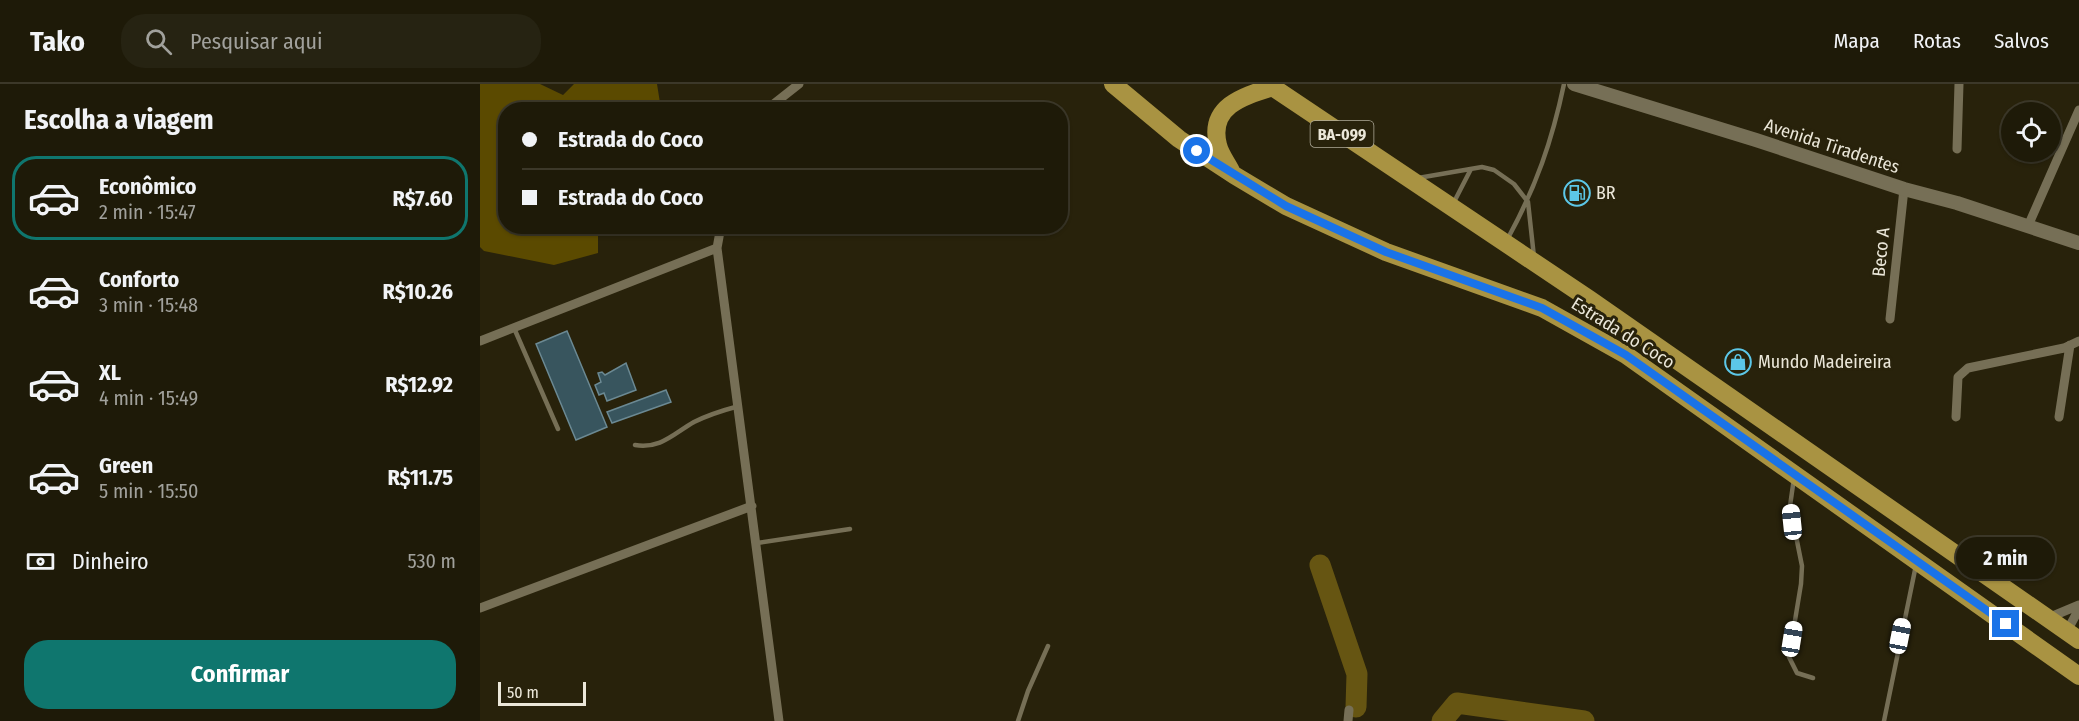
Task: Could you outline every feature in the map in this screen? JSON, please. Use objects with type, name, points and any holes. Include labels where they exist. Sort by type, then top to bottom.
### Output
[{"type":"highway","name":"Estrada do Coco","points":[[1113,84],[1179,139],[1233,175],[1286,206],[1386,252],[1542,308],[1626,355],[2079,676]]},
{"type":"highway","name":"Estrada do Coco","points":[[1271,86],[1535,263],[2073,636]]},
{"type":"highway","points":[[1233,175],[1218,147],[1216,128],[1222,114],[1236,100],[1271,86]]},
{"type":"street","points":[[776,102],[799,84]]},
{"type":"street","name":"Avenida Tiradentes","points":[[1574,84],[2079,243]]},
{"type":"street","points":[[1957,149],[1959,84]]},
{"type":"street","points":[[2028,226],[2079,110]]},
{"type":"street","name":"Beco A","points":[[1890,319],[1904,189]]},
{"type":"street","points":[[720,234],[717,248],[779,721]]},
{"type":"street","points":[[480,341],[717,248]]},
{"type":"street","points":[[1956,417],[1958,377],[1968,368],[2075,343],[2059,417]]},
{"type":"street","points":[[480,608],[752,506]]},
{"type":"street","points":[[2048,618],[2079,607]]},
{"type":"street","points":[[2073,636],[2079,607]]},
{"type":"street","points":[[1348,721],[1349,710]]},
{"type":"lane","points":[[1505,243],[1528,201],[1554,133],[1564,84]]},
{"type":"lane","points":[[1410,180],[1482,166],[1494,170],[1514,184],[1528,201],[1535,263]]},
{"type":"lane","points":[[1451,208],[1471,169]]},
{"type":"lane","points":[[514,328],[558,429]]},
{"type":"lane","points":[[635,446],[660,445],[695,422],[739,406]]},
{"type":"lane","points":[[1794,474],[1790,506],[1792,522],[1799,543],[1801,584],[1789,657],[1797,673],[1813,678]]},
{"type":"lane","points":[[757,543],[850,529]]},
{"type":"lane","points":[[1884,721],[1918,560]]},
{"type":"lane","points":[[1018,721],[1048,646]]},
{"type":"shaded area","points":[[480,84],[540,84],[563,95],[574,84],[657,84],[660,102],[498,102],[498,234],[598,234],[598,253],[554,265],[484,251],[480,247]]},
{"type":"building","points":[[567,331],[607,427],[576,440],[536,344]]},
{"type":"building","points":[[626,363],[636,390],[607,401],[604,393],[599,395],[595,385],[601,382],[598,373],[602,372],[605,375]]},
{"type":"building","points":[[666,390],[671,402],[612,423],[607,412]]},
{"type":"waterway","points":[[1320,565],[1357,674],[1356,707]]},
{"type":"waterway","points":[[1442,721],[1457,703],[1584,721]]},
{"type":"place","name":"BR","points":[[1577,193]]},
{"type":"place","name":"Mundo Madeireira","points":[[1738,362]]},
{"type":"route","points":[[1197,151],[1286,206],[1386,252],[1542,308],[1626,355],[2006,624]]}]
